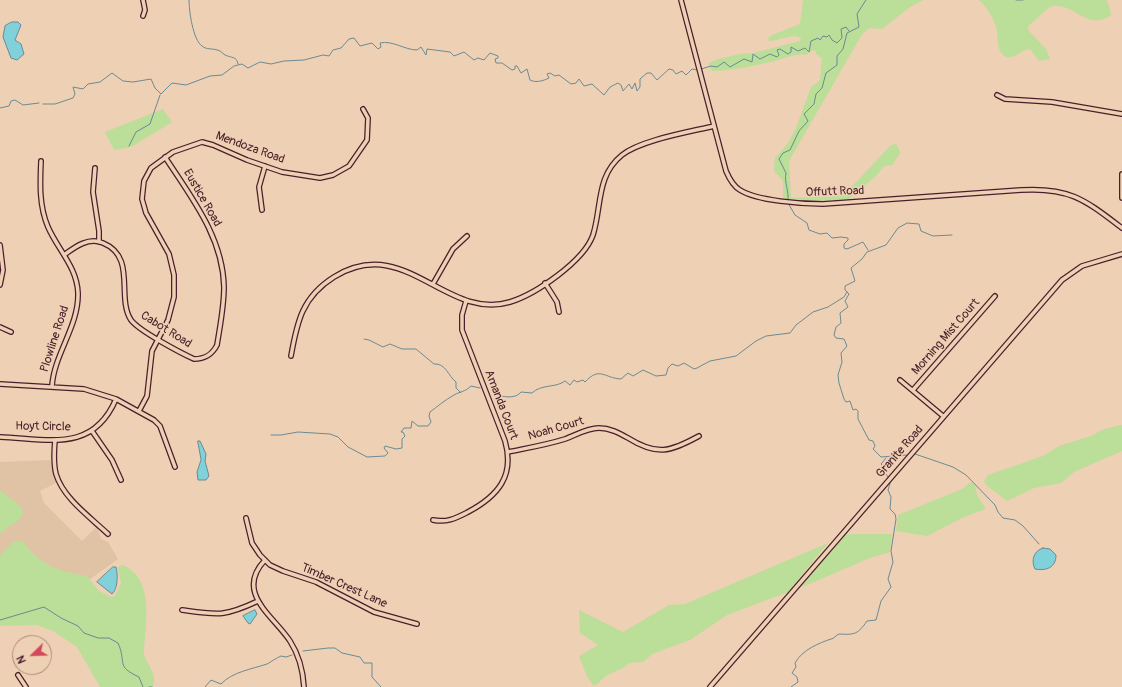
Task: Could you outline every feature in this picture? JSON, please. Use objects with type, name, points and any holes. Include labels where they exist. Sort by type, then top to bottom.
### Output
[{"type":"street","points":[[143,0],[145,10],[144,16]]},
{"type":"street","name":"Offutt Road","points":[[681,0],[726,170],[733,184],[748,194],[787,201],[829,204],[1047,189],[1064,192],[1082,199],[1121,228]]},
{"type":"street","points":[[997,95],[1004,99],[1052,102],[1122,114]]},
{"type":"street","name":"Mendoza Road","points":[[139,411],[147,396],[152,351],[172,309],[174,297],[174,275],[165,245],[143,206],[142,191],[147,174],[156,163],[181,148],[202,142],[282,172],[320,178],[339,173],[354,161],[368,140],[368,118],[363,109]]},
{"type":"street","points":[[291,356],[298,319],[307,302],[327,282],[344,272],[364,266],[384,265],[405,270],[466,301],[490,304],[507,302],[523,297],[575,261],[587,247],[594,230],[602,182],[609,169],[619,158],[640,146],[714,126]]},
{"type":"street","name":"Eustice Road","points":[[166,157],[205,220],[215,241],[222,267],[224,286],[220,322]]},
{"type":"street","name":"Plowline Road","points":[[42,162],[42,208],[48,227],[70,264],[76,283],[77,304],[75,315],[55,366],[52,386]]},
{"type":"street","points":[[262,210],[259,187],[265,166]]},
{"type":"street","points":[[64,255],[81,244],[99,242],[99,231],[93,192],[94,168]]},
{"type":"street","points":[[1122,174],[1122,198]]},
{"type":"street","points":[[1121,228],[1122,222]]},
{"type":"street","points":[[433,284],[452,249],[467,236]]},
{"type":"street","name":"Cabot Road","points":[[99,242],[114,250],[121,262],[125,277],[127,309],[132,321],[141,329],[194,359],[202,359],[209,356],[217,345],[220,322]]},
{"type":"street","points":[[0,245],[3,270],[0,285]]},
{"type":"street","name":"Granite Road","points":[[710,687],[1062,280],[1082,266],[1122,254]]},
{"type":"street","points":[[545,282],[557,302],[559,312]]},
{"type":"street","name":"Morning Mist Court","points":[[913,390],[994,296]]},
{"type":"street","name":"Amanda Court","points":[[433,520],[444,522],[451,520],[484,503],[495,494],[506,475],[508,452],[462,330],[462,315],[466,301]]},
{"type":"street","points":[[0,327],[11,332]]},
{"type":"street","points":[[900,380],[943,416]]},
{"type":"street","points":[[0,384],[84,389],[116,399],[154,420],[160,426],[175,468]]},
{"type":"street","name":"Hoyt Circle","points":[[0,436],[55,440],[77,438],[92,431],[107,417],[116,399]]},
{"type":"street","name":"Noah Court","points":[[508,452],[565,439],[597,428],[615,432],[640,446],[655,450],[671,450],[699,436]]},
{"type":"street","points":[[92,431],[112,460],[122,480]]},
{"type":"street","points":[[55,440],[54,459],[59,482],[68,496],[108,534]]},
{"type":"street","name":"Timber Crest Lane","points":[[246,518],[252,543],[265,560],[283,571],[316,582],[374,612],[417,624]]},
{"type":"street","points":[[265,560],[259,568],[255,578],[255,590],[258,601],[267,615],[285,633],[295,650],[301,665],[304,687]]},
{"type":"street","points":[[182,610],[212,614],[226,614],[258,601]]},
{"type":"street","points":[[18,675],[26,687]]},
{"type":"shaded area","points":[[50,460],[56,483],[40,491],[44,503],[82,541],[96,527],[101,539],[108,542],[118,559],[86,582],[0,594],[0,462]]},
{"type":"green space","points":[[803,0],[923,0],[910,7],[882,29],[869,28],[861,36],[789,161],[791,198],[843,196],[891,145],[896,144],[899,151],[899,156],[893,165],[884,166],[876,176],[848,200],[810,201],[783,198],[783,181],[774,171],[775,158],[788,143],[796,128],[811,87],[820,80],[822,58],[816,54],[816,51],[813,50],[806,55],[794,55],[768,63],[744,68],[712,71],[708,64],[715,60],[740,54],[754,53],[800,41],[801,38],[794,36],[769,41],[768,38],[800,24]]},
{"type":"green space","points":[[979,0],[1106,0],[1109,5],[1111,15],[1103,19],[1096,20],[1089,19],[1061,6],[1050,7],[1029,25],[1028,30],[1046,49],[1050,59],[1039,61],[1030,49],[1010,57],[1003,55],[999,48],[996,26],[991,15]]},
{"type":"green space","points":[[163,109],[172,122],[131,147],[114,150],[105,132]]},
{"type":"green space","points":[[1122,425],[1122,451],[1074,472],[1061,483],[1034,488],[1007,501],[986,485],[984,481],[988,475],[1043,456],[1059,446],[1091,436],[1104,429]]},
{"type":"green space","points":[[971,482],[975,485],[977,495],[986,509],[964,517],[927,536],[896,531],[898,515],[962,489]]},
{"type":"green space","points":[[0,490],[22,508],[23,514],[19,520],[0,533]]},
{"type":"green space","points":[[892,534],[890,552],[870,558],[800,588],[845,535]]},
{"type":"green space","points":[[14,541],[23,542],[37,557],[51,566],[67,572],[87,576],[99,591],[111,597],[115,596],[121,583],[118,567],[122,565],[133,571],[140,580],[144,591],[146,617],[144,654],[153,674],[153,687],[100,687],[77,647],[53,631],[37,625],[0,626],[0,555]]},
{"type":"green space","points":[[828,543],[788,592],[727,615],[690,640],[652,654],[643,662],[630,663],[607,675],[596,685],[593,685],[587,676],[579,656],[598,645],[580,633],[579,610],[623,632],[669,605],[685,604]]},
{"type":"water","points":[[12,22],[18,22],[21,25],[15,40],[21,44],[24,54],[17,60],[11,58],[3,37],[5,26]]},
{"type":"water","points":[[198,441],[200,441],[206,454],[205,461],[209,476],[206,480],[198,480],[197,472],[201,460]]},
{"type":"water","points":[[1043,548],[1050,549],[1056,555],[1056,559],[1050,568],[1035,569],[1033,560],[1035,554]]},
{"type":"water","points":[[113,567],[116,567],[117,577],[115,589],[112,594],[97,582]]},
{"type":"water","points":[[255,610],[257,614],[250,624],[243,616]]},
{"type":"waterway","points":[[189,0],[192,25],[199,43],[206,48],[218,50],[225,55],[235,58],[238,64]]},
{"type":"waterway","points":[[788,200],[786,173],[779,159],[783,153],[790,150],[799,131],[808,121],[804,114],[814,104],[816,94],[822,88],[826,73],[837,65],[837,56],[843,49],[847,33],[859,27],[857,14],[866,0]]},
{"type":"waterway","points":[[1016,0],[1023,0]]},
{"type":"waterway","points":[[701,69],[711,66],[717,67],[724,62],[730,67],[744,59],[752,62],[753,54],[760,59],[770,54],[777,57],[779,55],[777,50],[780,49],[788,54],[791,52],[791,47],[798,51],[805,48],[809,52],[811,41],[818,38],[820,40],[823,36],[827,37],[829,35],[832,40],[837,43],[842,38],[841,29],[846,27],[849,31]]},
{"type":"waterway","points":[[43,104],[55,104],[73,98],[75,94],[73,87],[83,89],[88,84],[100,82],[112,73],[123,81],[133,82],[151,79],[155,88],[161,94],[172,83],[186,85],[210,76],[222,75],[234,66],[242,64],[248,68],[260,62],[271,64],[284,61],[304,60],[323,55],[329,56],[333,50],[341,48],[349,39],[354,38],[360,46],[372,43],[378,49],[381,47],[380,43],[385,42],[412,50],[417,50],[421,47],[426,55],[427,49],[450,52],[454,56],[464,52],[474,60],[478,58],[484,60],[490,53],[498,56],[498,58],[495,59],[496,63],[502,63],[512,70],[515,69],[515,66],[517,66],[521,73],[527,69],[530,80],[532,81],[547,79],[549,78],[547,74],[550,73],[555,76],[559,75],[571,84],[576,83],[579,79],[584,86],[592,84],[604,95],[610,87],[618,83],[621,85],[623,91],[629,84],[632,89],[635,83],[637,91],[640,87],[640,79],[647,73],[651,73],[657,80],[669,69],[673,70],[676,74],[682,71],[686,75],[692,69],[698,70]]},
{"type":"waterway","points":[[129,146],[136,132],[150,124],[160,95]]},
{"type":"waterway","points":[[0,108],[9,106],[11,101],[15,100],[23,105],[39,103]]},
{"type":"waterway","points":[[788,203],[795,215],[807,223],[809,230],[820,234],[827,233],[832,238],[848,238],[844,244],[844,248],[847,249],[863,242],[868,250]]},
{"type":"waterway","points":[[907,455],[881,457],[873,449],[875,446],[873,441],[869,440],[858,419],[858,411],[856,409],[853,410],[850,401],[846,402],[844,399],[838,375],[842,362],[841,353],[847,346],[844,339],[836,338],[834,335],[836,327],[841,323],[840,313],[848,307],[845,301],[849,294],[845,290],[845,286],[855,281],[851,268],[862,259],[867,252],[886,245],[898,228],[907,223],[919,224],[921,231],[933,236],[952,235]]},
{"type":"waterway","points":[[494,395],[512,397],[521,392],[532,393],[540,388],[557,385],[565,381],[570,385],[574,380],[577,382],[583,380],[585,382],[590,377],[598,374],[621,379],[628,373],[633,376],[643,370],[656,376],[666,375],[668,368],[672,364],[678,366],[684,363],[694,369],[710,361],[736,356],[756,341],[766,336],[790,333],[796,325],[813,312],[828,307],[844,297],[847,292]]},
{"type":"waterway","points":[[364,339],[383,347],[390,344],[402,349],[416,349],[434,364],[438,364],[444,368],[456,382],[456,388],[461,393]]},
{"type":"waterway","points":[[271,435],[298,432],[330,434],[338,437],[348,447],[367,457],[385,456],[388,453],[384,448],[385,446],[396,449],[402,448],[402,439],[405,436],[403,432],[401,432],[404,428],[411,428],[412,421],[418,426],[428,426],[431,422],[429,416],[430,412],[442,403],[471,386],[480,388]]},
{"type":"waterway","points":[[915,454],[953,467],[966,475],[995,505],[1003,518],[1015,520],[1023,526],[1039,544]]},
{"type":"waterway","points":[[886,458],[881,464],[885,468],[884,472],[889,478]]},
{"type":"waterway","points":[[791,687],[798,682],[797,677],[792,673],[796,667],[795,663],[802,654],[816,645],[839,634],[856,633],[867,621],[876,620],[881,601],[891,587],[888,579],[893,562],[891,551],[896,519],[895,514],[890,509],[891,497],[888,490],[891,480]]},
{"type":"waterway","points":[[0,620],[44,607],[61,618],[78,626],[84,633],[98,638],[109,638],[118,643],[121,650],[124,667],[139,677],[143,687]]},
{"type":"waterway","points":[[303,651],[335,648],[342,653],[360,657],[364,663],[372,663],[372,677],[381,687]]},
{"type":"waterway","points":[[205,687],[211,680],[221,684],[236,674],[267,664],[281,656],[286,657],[292,655]]}]
